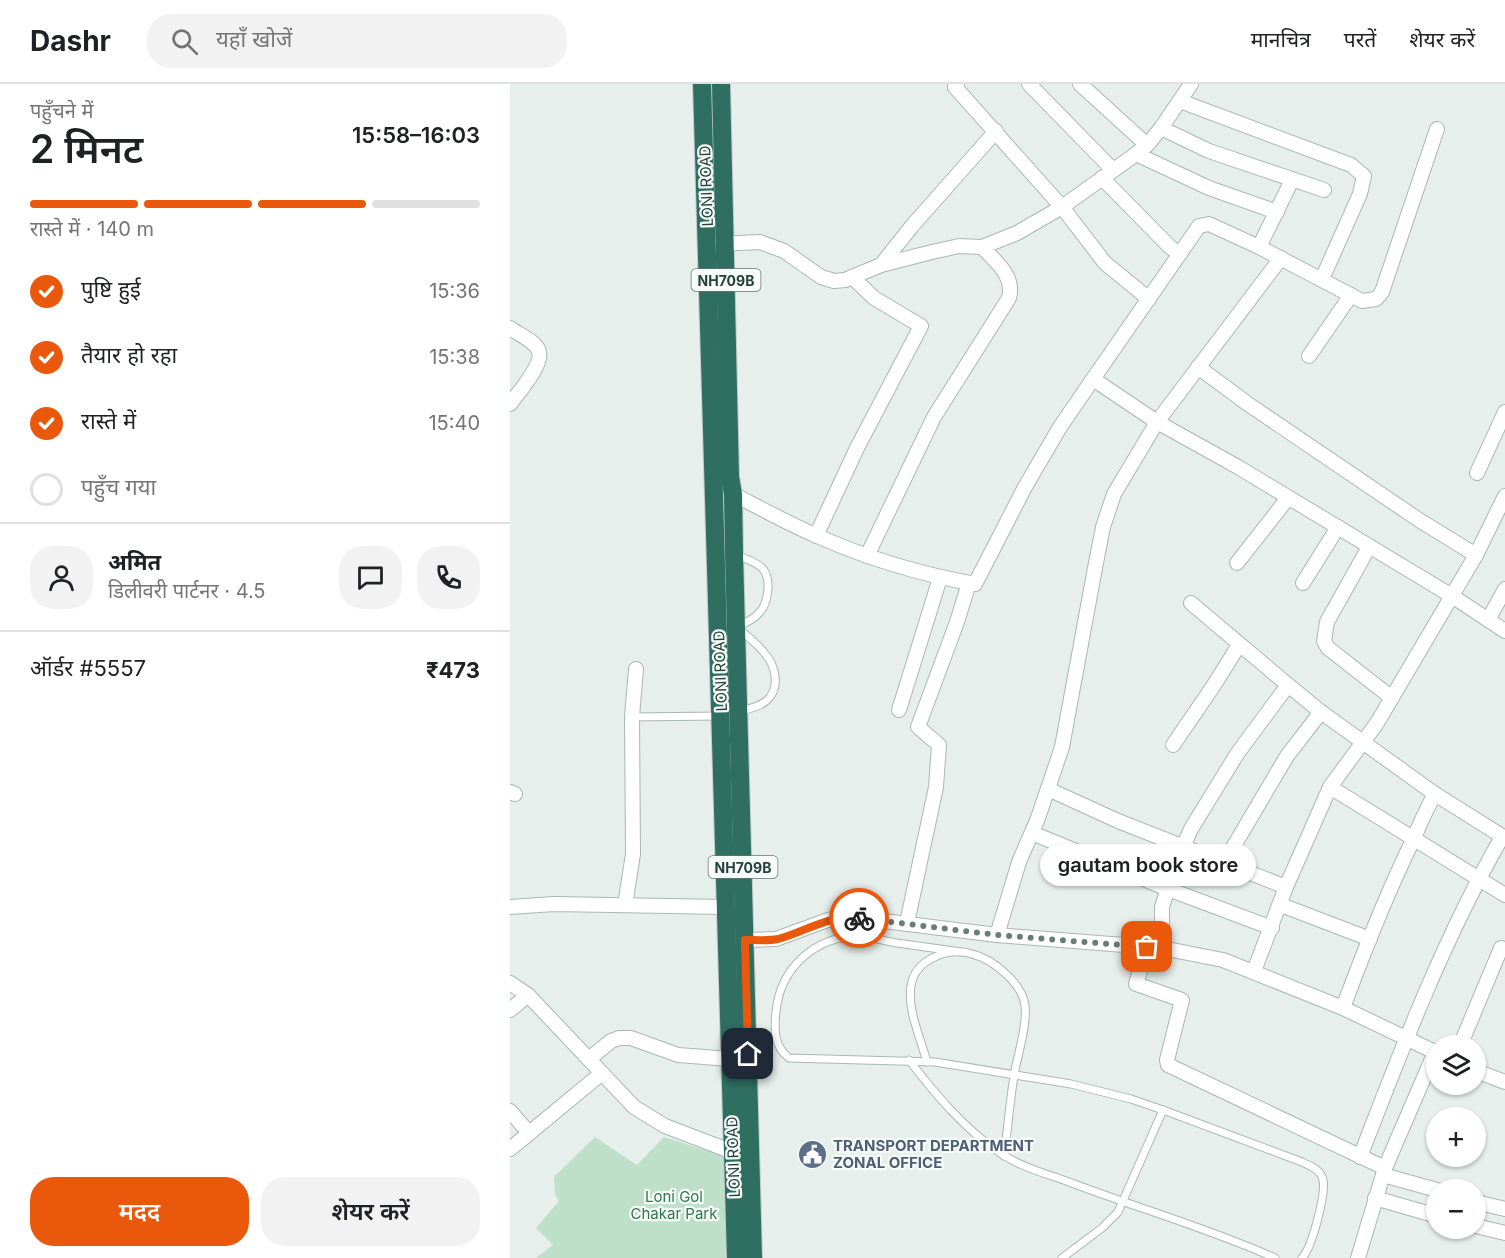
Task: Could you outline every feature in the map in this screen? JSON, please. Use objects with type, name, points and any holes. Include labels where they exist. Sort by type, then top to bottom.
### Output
[{"type":"highway","name":"LONI ROAD","points":[[702,84],[716,244],[730,477],[733,494],[745,940],[742,1152],[736,1258]]},
{"type":"highway","name":"LONI ROAD","points":[[721,84],[716,244],[717,627],[730,1059],[753,1258]]},
{"type":"street","points":[[1029,84],[1170,248],[1180,254]]},
{"type":"street","points":[[1080,84],[1147,145]]},
{"type":"street","points":[[716,244],[760,242],[783,251],[821,277],[834,281],[845,280],[881,265],[959,246],[982,247],[1017,233],[1062,207],[1136,154],[1161,128],[1191,84]]},
{"type":"street","points":[[955,85],[1062,207],[1105,263],[1149,299]]},
{"type":"street","points":[[1180,101],[1351,165],[1364,176],[1360,194],[1322,279]]},
{"type":"street","points":[[1161,128],[1209,151],[1324,190]]},
{"type":"street","points":[[733,494],[816,536],[867,556],[940,578],[975,584],[1025,486],[1060,427],[1199,226],[1209,224],[1281,258],[1362,301],[1370,302],[1382,292],[1437,129]]},
{"type":"street","points":[[881,265],[912,226],[996,131]]},
{"type":"street","points":[[1136,154],[1209,188],[1277,212]]},
{"type":"street","points":[[1259,247],[1292,180]]},
{"type":"street","points":[[867,556],[934,417],[1009,298],[1011,290],[1009,280],[982,247]]},
{"type":"street","points":[[997,935],[1019,862],[1032,833],[1062,747],[1103,527],[1114,494],[1156,422],[1281,258]]},
{"type":"street","points":[[816,536],[857,448],[921,326],[874,298],[852,277]]},
{"type":"street","points":[[1309,356],[1351,295]]},
{"type":"street","points":[[510,328],[533,344],[540,356],[532,374],[510,404]]},
{"type":"street","points":[[1198,367],[1248,404],[1419,520],[1476,555]]},
{"type":"street","points":[[1094,379],[1156,422],[1238,467],[1452,596],[1505,631]]},
{"type":"street","points":[[1478,473],[1505,412]]},
{"type":"street","points":[[1254,971],[1281,906],[1286,887],[1330,787],[1377,723],[1476,555],[1505,496]]},
{"type":"street","points":[[1237,563],[1288,498]]},
{"type":"street","points":[[1303,583],[1338,527]]},
{"type":"street","points":[[1369,547],[1327,622],[1324,641],[1328,648],[1392,698]]},
{"type":"street","points":[[899,710],[940,578]]},
{"type":"street","points":[[907,923],[936,787],[939,745],[918,728],[969,583]]},
{"type":"street","points":[[1488,620],[1505,589]]},
{"type":"street","points":[[1191,603],[1321,712],[1435,794],[1504,838],[1478,880],[1407,1037],[1360,1157]]},
{"type":"street","points":[[1173,745],[1239,645]]},
{"type":"street","points":[[625,905],[633,854],[632,717],[636,669]]},
{"type":"street","points":[[1162,948],[1162,907],[1191,829],[1237,754],[1288,685]]},
{"type":"street","points":[[1225,861],[1287,756],[1321,712]]},
{"type":"street","points":[[1330,787],[1505,895]]},
{"type":"street","points":[[1048,789],[1183,847],[1225,861],[1286,887]]},
{"type":"street","points":[[1343,1008],[1413,838],[1435,794]]},
{"type":"street","points":[[1032,833],[1168,890],[1272,928]]},
{"type":"street","points":[[510,907],[554,904],[726,907]]},
{"type":"street","points":[[1281,906],[1370,939]]},
{"type":"street","points":[[745,940],[776,939],[843,916],[997,935],[1162,948],[1223,960],[1254,971],[1343,1008],[1426,1047]]},
{"type":"street","points":[[1147,947],[1136,984],[1182,1000],[1167,1060],[1168,1065],[1360,1157],[1384,1172],[1426,1186]]},
{"type":"street","points":[[1465,1035],[1501,948]]},
{"type":"street","points":[[510,983],[528,995],[634,1107],[665,1126],[742,1152]]},
{"type":"street","points":[[510,1010],[528,995]]},
{"type":"street","points":[[589,1059],[611,1041],[619,1038],[631,1038],[678,1055],[730,1059]]},
{"type":"street","points":[[510,1149],[602,1073]]},
{"type":"street","points":[[1358,1258],[1384,1172],[1426,1075]]},
{"type":"street","points":[[1486,1075],[1505,1082]]},
{"type":"street","points":[[510,1111],[529,1133]]},
{"type":"street","points":[[1376,1198],[1426,1213]]},
{"type":"street","points":[[1486,1204],[1505,1209]]},
{"type":"street","points":[[1486,1228],[1505,1233]]},
{"type":"lane","points":[[717,627],[736,627],[758,615],[765,606],[767,579],[763,569],[753,561],[734,554]]},
{"type":"lane","points":[[736,627],[765,653],[772,663],[775,677],[774,690],[770,698],[763,703],[739,711]]},
{"type":"lane","points":[[632,717],[720,716]]},
{"type":"lane","points":[[1004,1156],[1015,1074],[1025,1015],[1023,998],[1016,983],[1010,977],[973,954],[861,936],[829,941],[797,962],[785,977],[777,996],[775,1036],[781,1052],[789,1058],[909,1060],[1015,1074],[1071,1084],[1131,1099],[1302,1162],[1314,1167],[1320,1173],[1323,1181],[1322,1198],[1310,1245],[1302,1258]]},
{"type":"lane","points":[[927,1062],[912,1006],[910,988],[913,977],[921,964],[935,957],[961,952]]},
{"type":"lane","points":[[909,1060],[942,1100],[976,1134],[1004,1156],[1124,1202],[1209,1230],[1275,1258]]},
{"type":"lane","points":[[1062,1258],[1102,1228],[1118,1212],[1163,1110]]},
{"type":"green space","name":"Loni Gol Chakar Park","points":[[595,1137],[637,1165],[664,1137],[724,1156],[729,1258],[536,1258],[553,1245],[536,1228],[559,1201],[555,1194],[554,1177]]},
{"type":"way so far","points":[[859,918],[997,935],[1147,947]]},
{"type":"place","name":"gautam book store","points":[[1147,947]]},
{"type":"place","name":"TRANSPORT DEPARTMENT ZONAL OFFICE","points":[[812,1154]]},
{"type":"route","points":[[748,1054],[745,940],[776,939],[843,916],[859,918]]}]
